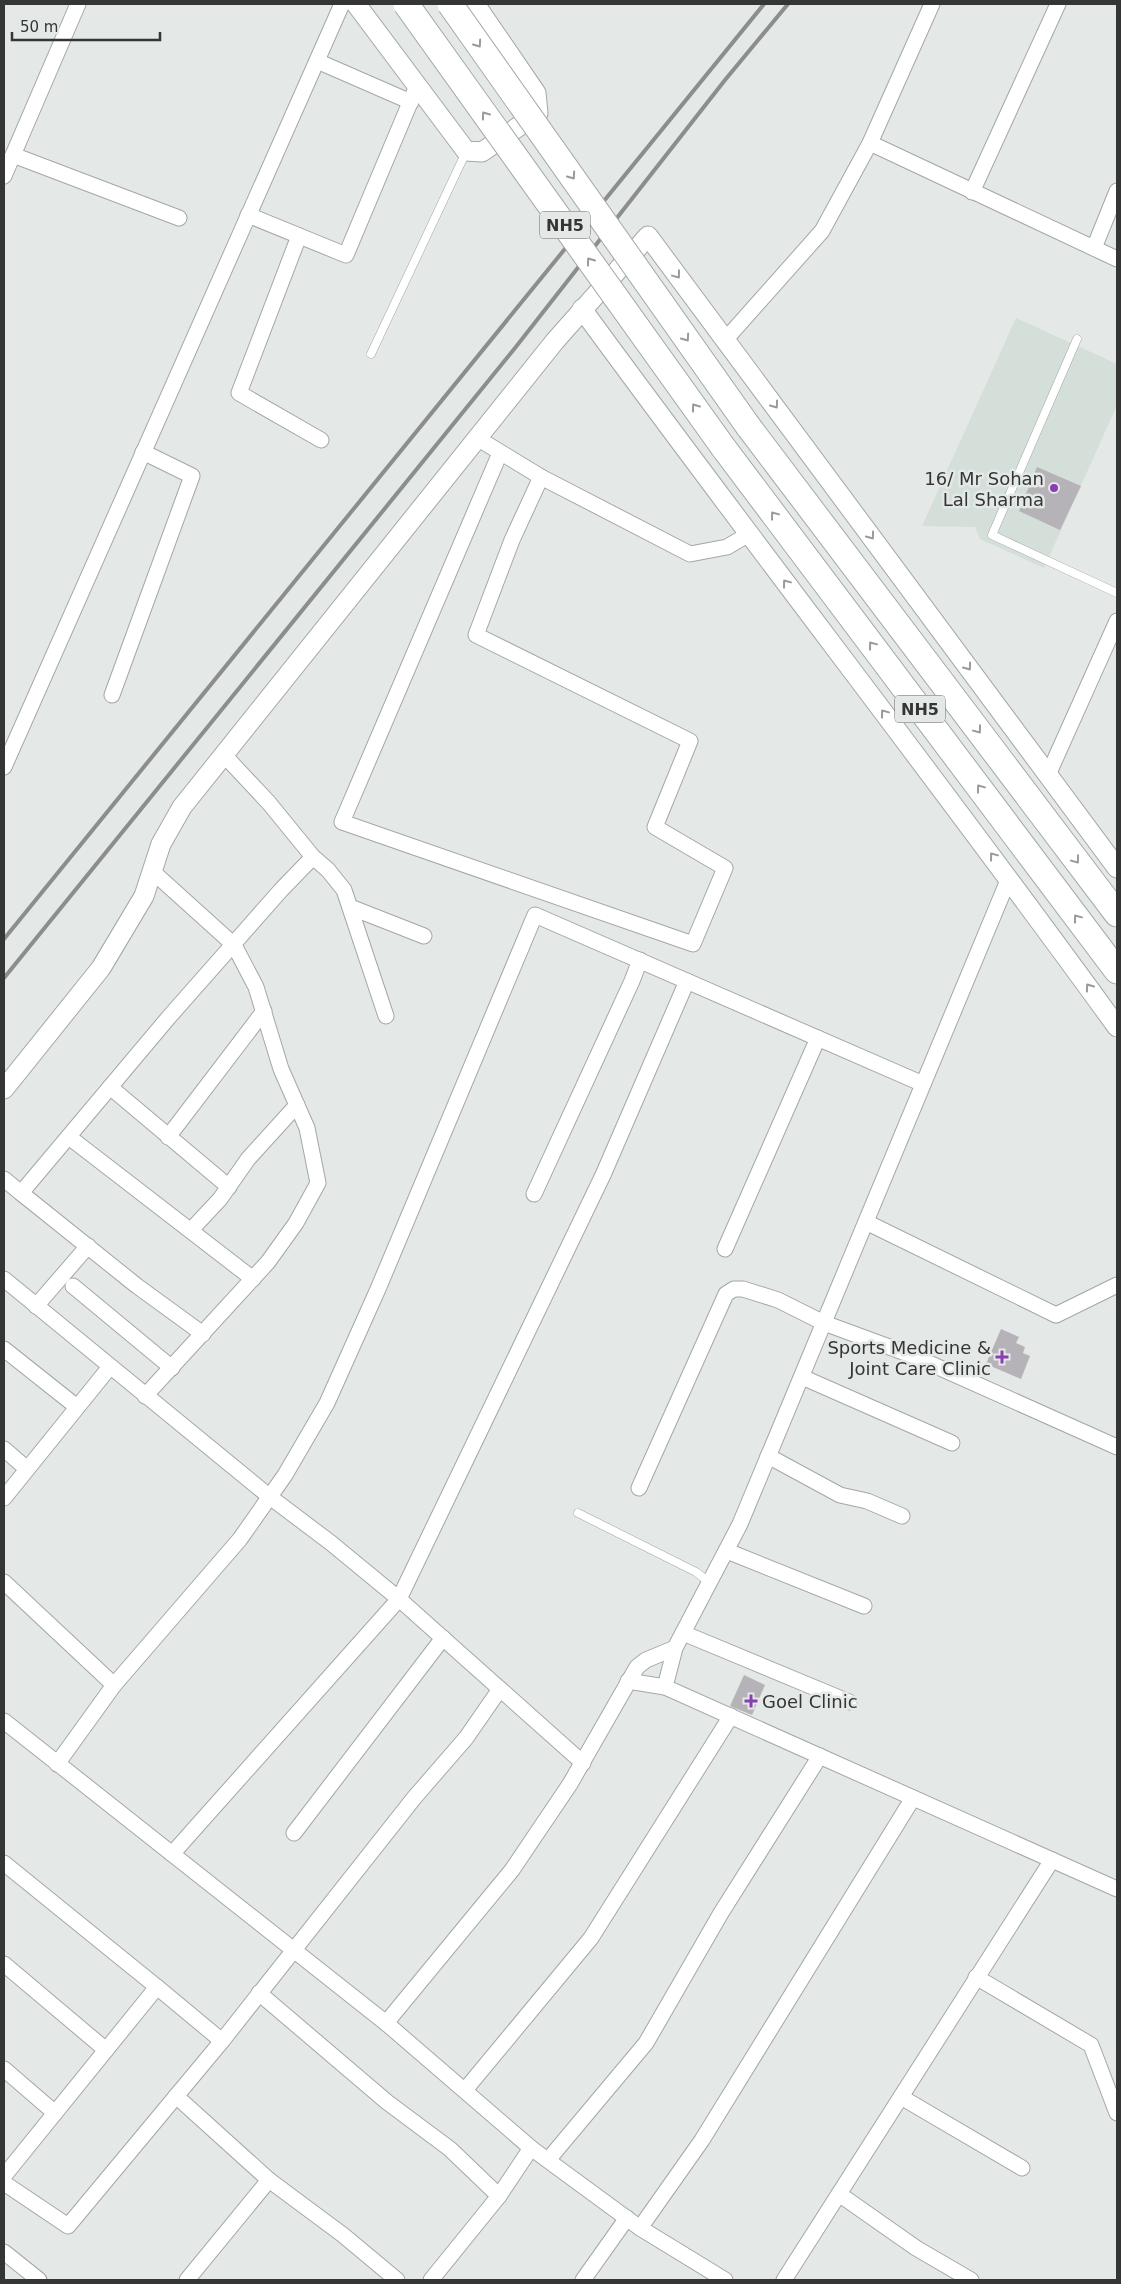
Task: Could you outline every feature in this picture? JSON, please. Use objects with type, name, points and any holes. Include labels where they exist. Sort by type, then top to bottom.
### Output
[{"type":"highway","name":"NH5","points":[[406,4],[723,447],[1117,971]]},
{"type":"highway","name":"NH5","points":[[450,4],[748,426],[1117,914]]},
{"type":"street","points":[[4,176],[11,147],[78,4]]},
{"type":"street","points":[[4,767],[342,4]]},
{"type":"street","points":[[356,4],[414,94],[466,152],[482,152],[538,113],[536,93],[475,4]]},
{"type":"street","points":[[726,339],[822,231],[870,143],[932,4]]},
{"type":"street","points":[[972,192],[1058,4]]},
{"type":"street","points":[[317,61],[414,94]]},
{"type":"street","points":[[248,215],[346,255],[414,94]]},
{"type":"street","points":[[870,143],[1117,259]]},
{"type":"street","points":[[11,147],[179,218]]},
{"type":"street","points":[[1094,248],[1117,190]]},
{"type":"street","points":[[299,236],[239,393],[320,440]]},
{"type":"street","points":[[4,1089],[101,968],[144,896],[161,844],[182,807],[582,309],[648,236],[1117,868]]},
{"type":"street","points":[[582,309],[748,534],[1009,878],[1117,1027]]},
{"type":"street","points":[[477,438],[541,477],[690,554],[728,547],[748,534]]},
{"type":"street","points":[[112,694],[192,476],[143,452]]},
{"type":"street","points":[[500,453],[342,822],[693,944],[725,868],[655,826],[690,741],[476,635],[512,540],[541,477]]},
{"type":"street","points":[[1048,775],[1117,621]]},
{"type":"street","points":[[224,755],[269,803],[313,858],[328,870],[344,890],[386,1016]]},
{"type":"street","points":[[21,1193],[281,890],[313,858]]},
{"type":"street","points":[[145,1396],[268,1262],[296,1223],[318,1183],[307,1128],[281,1069],[256,986],[234,945],[152,871]]},
{"type":"street","points":[[665,1687],[675,1648],[728,1551],[1009,878]]},
{"type":"street","points":[[350,908],[424,936]]},
{"type":"street","points":[[57,1764],[114,1685],[240,1539],[270,1497],[327,1403],[378,1290],[535,915],[923,1084]]},
{"type":"street","points":[[534,1194],[632,982],[640,960]]},
{"type":"street","points":[[172,1854],[399,1599],[603,1175],[687,981]]},
{"type":"street","points":[[168,1137],[264,1011]]},
{"type":"street","points":[[725,1249],[818,1038]]},
{"type":"street","points":[[110,1087],[229,1187]]},
{"type":"street","points":[[191,1230],[229,1187],[248,1159],[297,1105]]},
{"type":"street","points":[[69,1137],[253,1279]]},
{"type":"street","points":[[4,1179],[137,1286],[203,1334]]},
{"type":"street","points":[[866,1222],[1056,1315],[1117,1284]]},
{"type":"street","points":[[36,1306],[88,1246]]},
{"type":"street","points":[[4,1279],[109,1368],[399,1599],[583,1763]]},
{"type":"street","points":[[73,1286],[172,1368]]},
{"type":"street","points":[[639,1488],[726,1294],[734,1288],[778,1300],[824,1323],[911,1355],[1117,1447]]},
{"type":"street","points":[[4,1349],[77,1408]]},
{"type":"street","points":[[4,1498],[109,1368]]},
{"type":"street","points":[[802,1377],[952,1443]]},
{"type":"street","points":[[4,1449],[27,1469]]},
{"type":"street","points":[[768,1456],[840,1496],[867,1501],[902,1516]]},
{"type":"street","points":[[728,1551],[864,1606]]},
{"type":"street","points":[[4,1582],[114,1685]]},
{"type":"street","points":[[683,1633],[849,1702]]},
{"type":"street","points":[[294,1833],[443,1638]]},
{"type":"street","points":[[386,2023],[512,1870],[583,1763],[637,1667],[646,1660],[675,1648]]},
{"type":"street","points":[[628,1681],[665,1687],[1117,1889]]},
{"type":"street","points":[[4,2183],[68,2226],[260,1993],[414,1798],[466,1738],[500,1689]]},
{"type":"street","points":[[465,2090],[592,1938],[731,1716]]},
{"type":"street","points":[[4,1721],[386,2023],[531,2148],[640,2228],[725,2280]]},
{"type":"street","points":[[548,2160],[646,2043],[721,1913],[820,1756]]},
{"type":"street","points":[[640,2228],[702,2140],[913,1798]]},
{"type":"street","points":[[784,2280],[976,1976],[1052,1860]]},
{"type":"street","points":[[4,1863],[222,2040]]},
{"type":"street","points":[[4,1964],[106,2050]]},
{"type":"street","points":[[976,1976],[1091,2045],[1112,2087],[1117,2113]]},
{"type":"street","points":[[4,2176],[157,1987]]},
{"type":"street","points":[[260,1993],[387,2102],[450,2149],[499,2196]]},
{"type":"street","points":[[4,2069],[55,2113]]},
{"type":"street","points":[[176,2096],[269,2180],[343,2235],[397,2280]]},
{"type":"street","points":[[901,2097],[1022,2168]]},
{"type":"street","points":[[431,2280],[499,2196],[531,2148]]},
{"type":"street","points":[[187,2280],[269,2180]]},
{"type":"street","points":[[839,2194],[916,2248],[972,2280]]},
{"type":"street","points":[[583,2280],[627,2218]]},
{"type":"street","points":[[4,2252],[39,2280]]},
{"type":"lane","points":[[371,354],[466,152]]},
{"type":"lane","points":[[1077,338],[992,535],[1117,593]]},
{"type":"lane","points":[[578,1514],[696,1572],[710,1583]]},
{"type":"shaded area","points":[[1016,318],[1117,364],[1117,405],[1044,568],[980,539],[975,527],[922,526]]},
{"type":"building","points":[[1037,467],[1081,486],[1060,530],[1019,511]]},
{"type":"building","points":[[1001,1329],[1019,1337],[1016,1343],[1025,1347],[1023,1353],[1030,1356],[1021,1379],[986,1364]]},
{"type":"building","points":[[744,1675],[765,1685],[752,1715],[730,1706]]},
{"type":"railway","points":[[4,939],[764,4]]},
{"type":"railway","points":[[4,978],[515,348],[725,80],[788,4]]},
{"type":"place","name":"16/ Mr Sohan Lal Sharma","points":[[1054,488]]},
{"type":"place","name":"Sports Medicine & Joint Care Clinic","points":[[1002,1357]]},
{"type":"place","name":"Goel Clinic","points":[[751,1701]]}]
